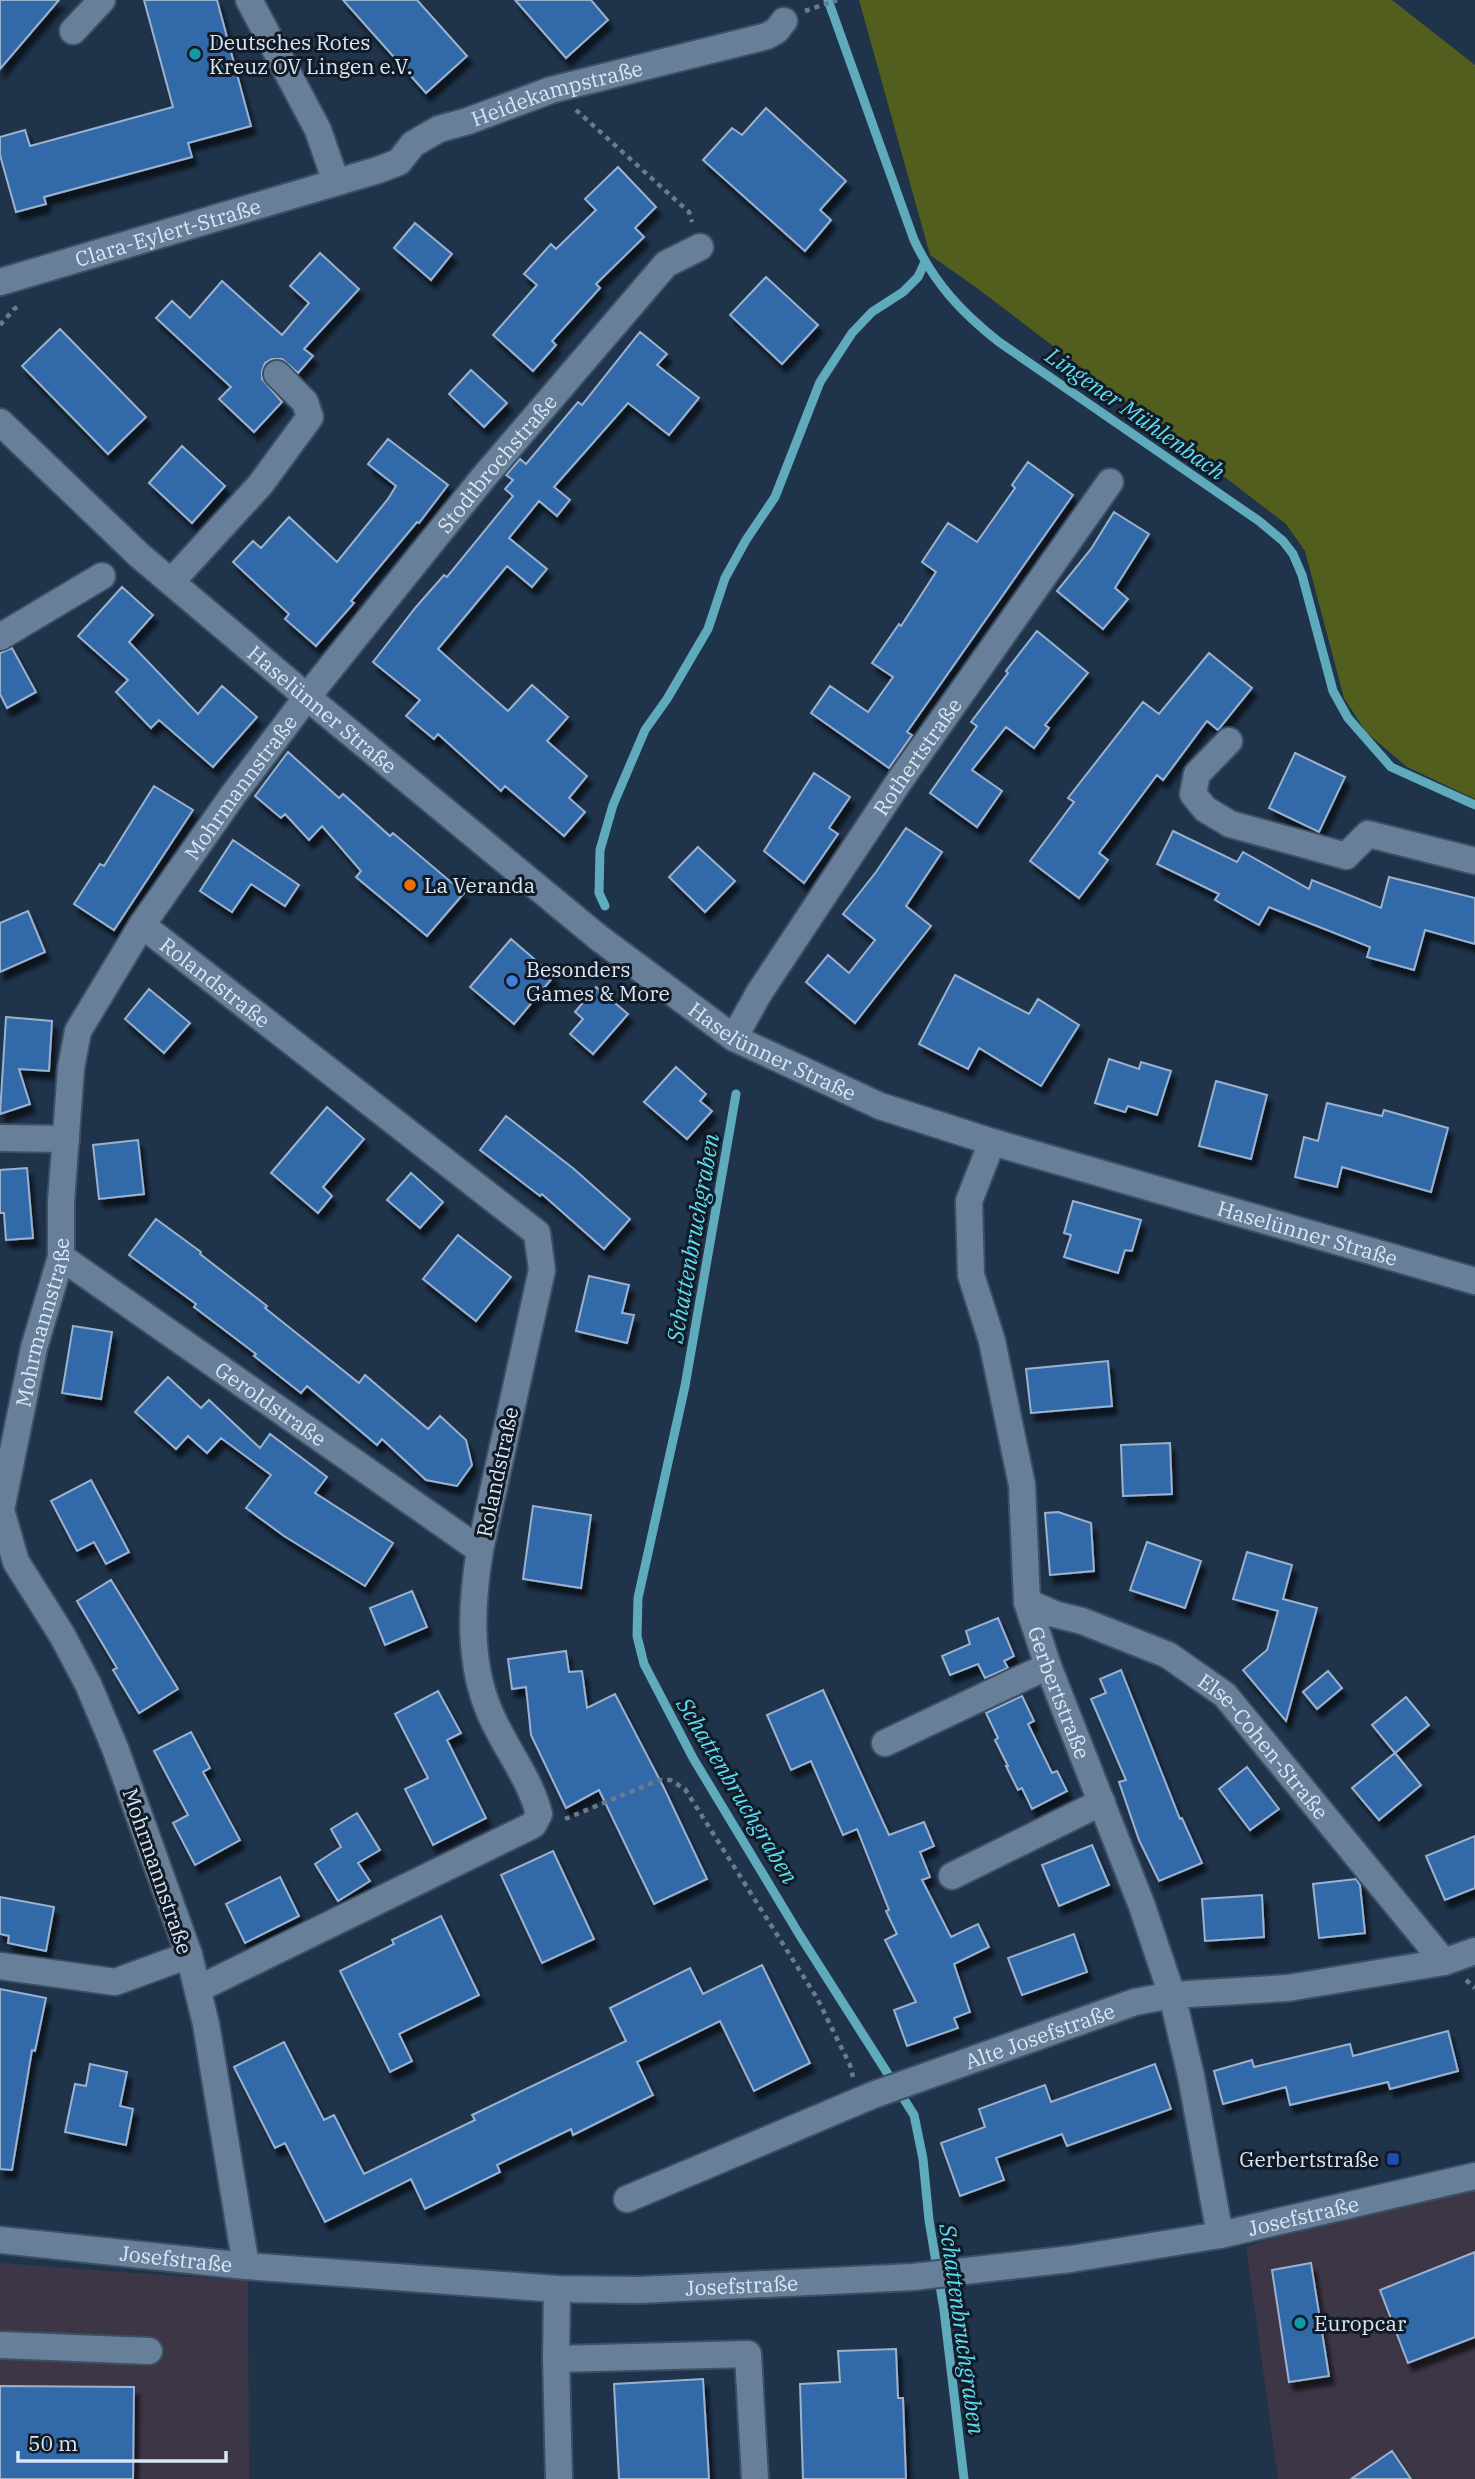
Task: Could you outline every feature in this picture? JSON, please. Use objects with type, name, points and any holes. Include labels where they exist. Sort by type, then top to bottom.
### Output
[{"type":"street","points":[[73,31],[102,0]]},
{"type":"street","points":[[249,0],[318,130],[337,182]]},
{"type":"street","name":"Heidekampstraße","points":[[337,182],[399,162],[413,144],[439,129],[551,90],[767,36],[776,31],[784,21]]},
{"type":"street","name":"Clara-Eylert-Straße","points":[[0,282],[337,182]]},
{"type":"street","name":"Stodtbrochstraße","points":[[307,697],[483,478],[666,264],[699,247]]},
{"type":"street","points":[[171,582],[260,485],[310,417],[305,402],[277,374]]},
{"type":"street","name":"Haselünner Straße","points":[[2,426],[171,582],[307,697],[600,938],[734,1038],[880,1106],[992,1142],[1475,1281]]},
{"type":"street","name":"Rothertstraße","points":[[734,1038],[759,993],[898,783],[1110,482]]},
{"type":"street","points":[[0,637],[102,576]]},
{"type":"street","name":"Mohrmannstraße","points":[[246,2266],[206,2024],[189,1955],[115,1748],[88,1684],[62,1635],[8,1568],[1,1510],[34,1348],[61,1257],[61,1202],[71,1068],[78,1031],[142,925],[233,795],[307,697]]},
{"type":"street","points":[[1229,741],[1197,774],[1193,794],[1205,808],[1230,824],[1346,856],[1368,834],[1475,861]]},
{"type":"street","name":"Rolandstraße","points":[[142,925],[537,1233],[542,1270],[480,1550],[473,1594],[475,1668],[490,1712],[534,1797],[539,1814]]},
{"type":"street","points":[[0,1138],[66,1139]]},
{"type":"street","name":"Gerbertstraße","points":[[992,1142],[970,1201],[971,1275],[992,1341],[1022,1485],[1027,1602],[1048,1667],[1142,1906],[1172,1995],[1191,2076],[1220,2235]]},
{"type":"street","name":"Geroldstraße","points":[[61,1257],[480,1550]]},
{"type":"street","name":"Else-Cohen-Straße","points":[[1027,1602],[1168,1655],[1225,1695],[1444,1962]]},
{"type":"street","points":[[885,1743],[1048,1667]]},
{"type":"street","points":[[952,1877],[1102,1801]]},
{"type":"street","points":[[198,1989],[533,1825],[539,1814]]},
{"type":"street","name":"Alte Josefstraße","points":[[627,2199],[866,2098],[1135,2003],[1172,1995],[1288,1988],[1444,1962],[1475,1951]]},
{"type":"street","points":[[0,1966],[115,1982],[189,1955]]},
{"type":"street","name":"Josefstraße","points":[[0,2241],[246,2266],[557,2290],[639,2290],[913,2277],[1071,2259],[1220,2235],[1475,2176]]},
{"type":"street","points":[[557,2290],[559,2479]]},
{"type":"street","points":[[0,2345],[149,2351]]},
{"type":"street","points":[[556,2359],[748,2354],[755,2479]]},
{"type":"path","points":[[818,6],[837,0]]},
{"type":"path","points":[[551,90],[604,134],[689,212],[699,247]]},
{"type":"path","points":[[539,1814],[557,1822],[659,1780],[670,1780],[685,1789],[817,1998],[866,2098]]},
{"type":"shaded area","points":[[1475,2190],[1475,2479],[1278,2479],[1246,2247],[1286,2234]]},
{"type":"shaded area","points":[[0,2263],[248,2281],[249,2479],[0,2479]]},
{"type":"green space","points":[[859,0],[1392,0],[1475,65],[1475,799],[1407,767],[1366,732],[1344,698],[1305,551],[1286,524],[930,255]]},
{"type":"building","points":[[0,0],[59,0],[0,69]]},
{"type":"building","name":"Deutsches Rotes Kreuz OV Lingen e.V.","points":[[144,0],[217,0],[251,126],[188,143],[192,157],[44,197],[46,204],[16,212],[0,155],[0,137],[25,130],[30,146],[173,107]]},
{"type":"building","points":[[343,0],[417,0],[467,56],[426,93]]},
{"type":"building","points":[[515,0],[591,0],[608,20],[566,58]]},
{"type":"building","points":[[766,108],[846,181],[820,210],[831,220],[805,251],[703,160],[732,128],[742,135]]},
{"type":"building","points":[[618,167],[656,207],[635,228],[644,237],[596,284],[600,288],[552,341],[556,345],[533,371],[493,335],[537,285],[524,274],[551,244],[556,249],[596,210],[585,199]]},
{"type":"building","points":[[415,223],[452,254],[431,280],[394,248]]},
{"type":"building","points":[[320,253],[359,289],[304,349],[313,356],[298,373],[282,359],[272,359],[265,363],[262,379],[282,402],[254,432],[219,399],[231,387],[156,318],[172,301],[190,318],[222,281],[282,335],[309,303],[290,286]]},
{"type":"building","points":[[766,277],[818,325],[782,364],[730,315]]},
{"type":"building","points":[[60,329],[146,417],[108,454],[22,366]]},
{"type":"building","points":[[640,332],[667,354],[657,365],[699,398],[669,435],[628,403],[554,487],[570,500],[557,516],[539,501],[509,538],[547,569],[532,587],[507,566],[438,649],[508,711],[532,685],[568,717],[547,741],[587,776],[569,798],[585,812],[564,836],[505,786],[501,791],[438,734],[434,739],[406,716],[420,700],[373,662],[416,607],[444,575],[447,577],[513,496],[505,489],[513,480],[506,475],[520,459],[526,464],[578,402],[582,405]]},
{"type":"building","points":[[471,370],[507,403],[484,427],[449,394]]},
{"type":"building","points":[[388,439],[448,485],[419,523],[417,522],[351,601],[354,603],[316,646],[285,619],[289,614],[233,562],[253,541],[261,548],[289,517],[337,562],[396,486],[368,464]]},
{"type":"building","points":[[182,446],[225,486],[192,523],[149,483]]},
{"type":"building","points":[[1028,462],[1073,495],[907,732],[912,735],[889,768],[811,713],[830,686],[868,712],[893,677],[872,663],[899,624],[901,626],[936,572],[922,562],[948,523],[977,542],[1015,488],[1012,485]]},
{"type":"building","points":[[1114,512],[1149,534],[1115,588],[1128,599],[1103,629],[1057,591],[1091,549]]},
{"type":"building","points":[[122,587],[153,615],[129,642],[198,714],[222,686],[257,717],[213,767],[159,720],[151,728],[116,692],[128,680],[78,636]]},
{"type":"building","points":[[1037,631],[1088,673],[1045,725],[1049,728],[1034,748],[1006,727],[972,770],[1002,791],[977,827],[930,793],[977,726],[971,722]]},
{"type":"building","points":[[12,648],[36,692],[7,708],[0,694],[0,653]]},
{"type":"building","points":[[1209,653],[1252,688],[1218,730],[1207,721],[1163,780],[1157,775],[1099,853],[1108,860],[1079,898],[1030,861],[1074,802],[1068,798],[1143,702],[1159,714]]},
{"type":"building","points":[[288,752],[339,798],[343,794],[390,836],[393,833],[464,893],[427,936],[356,877],[361,871],[322,826],[309,840],[285,814],[281,818],[255,796]]},
{"type":"building","points":[[1295,753],[1345,777],[1319,832],[1269,808]]},
{"type":"building","points":[[814,773],[850,797],[829,828],[838,834],[804,883],[764,851]]},
{"type":"building","points":[[154,786],[193,810],[114,930],[74,904],[100,864],[104,866]]},
{"type":"building","points":[[906,828],[942,852],[906,906],[931,926],[855,1023],[806,982],[828,955],[849,973],[875,940],[843,914]]},
{"type":"building","points":[[1173,831],[1237,862],[1243,852],[1309,889],[1312,880],[1381,908],[1389,877],[1475,898],[1475,944],[1425,930],[1414,970],[1367,957],[1370,947],[1269,907],[1259,925],[1215,900],[1219,894],[1157,864]]},
{"type":"building","points":[[233,840],[299,885],[285,906],[251,884],[232,912],[200,891]]},
{"type":"building","points":[[698,847],[735,881],[705,912],[669,877]]},
{"type":"building","points":[[28,911],[45,952],[0,972],[0,923]]},
{"type":"building","name":"Besonders Games & More","points":[[511,939],[554,976],[514,1024],[470,987]]},
{"type":"building","points":[[955,975],[1029,1014],[1038,999],[1079,1025],[1041,1086],[979,1048],[968,1069],[919,1044]]},
{"type":"building","points":[[596,987],[628,1014],[593,1054],[570,1034],[583,1019],[575,1012]]},
{"type":"building","points":[[149,989],[190,1023],[164,1053],[125,1019]]},
{"type":"building","points":[[6,1017],[52,1021],[49,1071],[19,1069],[30,1104],[0,1114]]},
{"type":"building","points":[[1109,1059],[1139,1069],[1141,1062],[1171,1071],[1157,1115],[1128,1106],[1125,1112],[1095,1103]]},
{"type":"building","points":[[676,1067],[706,1094],[700,1101],[712,1111],[687,1139],[644,1102]]},
{"type":"building","points":[[1216,1081],[1267,1095],[1251,1159],[1199,1146]]},
{"type":"building","points":[[1327,1103],[1382,1116],[1384,1110],[1448,1128],[1431,1192],[1342,1167],[1337,1187],[1295,1177],[1304,1137],[1318,1141]]},
{"type":"building","points":[[327,1107],[364,1139],[323,1187],[332,1196],[318,1213],[271,1173]]},
{"type":"building","points":[[506,1116],[574,1169],[630,1219],[604,1249],[542,1194],[540,1196],[480,1150]]},
{"type":"building","points":[[138,1140],[144,1194],[99,1199],[93,1145]]},
{"type":"building","points":[[27,1168],[33,1238],[6,1240],[4,1213],[0,1213],[0,1170]]},
{"type":"building","points":[[411,1173],[443,1202],[420,1228],[387,1200]]},
{"type":"building","points":[[1073,1201],[1141,1220],[1132,1251],[1125,1250],[1118,1273],[1064,1257],[1071,1235],[1064,1233]]},
{"type":"building","points":[[156,1219],[201,1252],[200,1254],[267,1306],[265,1308],[359,1383],[365,1375],[428,1429],[440,1416],[466,1440],[472,1465],[457,1486],[426,1480],[382,1439],[377,1445],[307,1386],[301,1393],[254,1356],[256,1354],[194,1307],[196,1304],[129,1255]]},
{"type":"building","points":[[458,1235],[511,1277],[476,1321],[423,1279]]},
{"type":"building","points":[[589,1276],[629,1285],[622,1313],[634,1315],[627,1343],[576,1331]]},
{"type":"building","points":[[73,1326],[112,1332],[101,1399],[62,1393]]},
{"type":"building","points":[[1108,1361],[1112,1406],[1031,1413],[1026,1369]]},
{"type":"building","points":[[168,1377],[201,1408],[209,1400],[260,1448],[270,1434],[327,1477],[315,1493],[393,1543],[365,1586],[284,1536],[246,1508],[271,1475],[221,1438],[207,1453],[188,1436],[176,1449],[135,1412]]},
{"type":"building","points":[[1170,1443],[1172,1494],[1123,1496],[1121,1445]]},
{"type":"building","points":[[91,1480],[129,1552],[106,1564],[94,1542],[77,1551],[51,1501]]},
{"type":"building","points":[[533,1506],[591,1515],[581,1588],[523,1579]]},
{"type":"building","points":[[1058,1512],[1091,1523],[1094,1571],[1050,1575],[1045,1513]]},
{"type":"building","points":[[1147,1542],[1201,1561],[1185,1608],[1130,1590]]},
{"type":"building","points":[[1247,1552],[1292,1565],[1283,1599],[1317,1608],[1286,1721],[1243,1670],[1267,1650],[1278,1611],[1233,1599]]},
{"type":"building","points":[[111,1580],[178,1689],[139,1713],[113,1670],[117,1668],[77,1601]]},
{"type":"building","points":[[412,1591],[427,1627],[385,1645],[370,1608]]},
{"type":"building","points":[[998,1618],[1014,1656],[1004,1661],[1008,1668],[985,1678],[978,1664],[950,1675],[942,1656],[970,1644],[966,1631]]},
{"type":"building","points":[[566,1651],[569,1672],[582,1671],[587,1708],[615,1694],[707,1879],[654,1904],[599,1790],[566,1808],[531,1735],[526,1687],[512,1689],[508,1659]]},
{"type":"building","points":[[1121,1670],[1180,1819],[1182,1818],[1202,1863],[1159,1881],[1139,1840],[1119,1782],[1126,1780],[1091,1699],[1106,1693],[1100,1679]]},
{"type":"building","points":[[1328,1671],[1342,1688],[1317,1709],[1303,1692]]},
{"type":"building","points":[[823,1690],[889,1835],[924,1822],[934,1846],[920,1852],[930,1877],[922,1880],[951,1937],[978,1924],[989,1947],[954,1964],[970,2012],[954,2018],[958,2028],[907,2046],[894,2010],[916,2002],[885,1940],[897,1934],[857,1829],[843,1835],[811,1761],[791,1770],[767,1715]]},
{"type":"building","points":[[438,1691],[461,1733],[447,1740],[486,1818],[433,1845],[405,1789],[428,1778],[395,1714]]},
{"type":"building","points":[[1022,1696],[1034,1721],[1028,1724],[1052,1773],[1057,1771],[1067,1791],[1032,1809],[1022,1788],[1018,1790],[1006,1766],[995,1740],[998,1738],[986,1713]]},
{"type":"building","points":[[1406,1697],[1429,1725],[1395,1753],[1372,1725]]},
{"type":"building","points":[[191,1732],[210,1768],[203,1772],[240,1840],[195,1865],[173,1823],[188,1815],[154,1751]]},
{"type":"building","points":[[1395,1753],[1421,1785],[1379,1820],[1352,1788]]},
{"type":"building","points":[[1247,1767],[1279,1809],[1250,1830],[1219,1789]]},
{"type":"building","points":[[357,1813],[380,1850],[358,1863],[370,1881],[338,1901],[315,1864],[341,1847],[331,1829]]},
{"type":"building","points":[[1475,1836],[1475,1888],[1445,1900],[1426,1856]]},
{"type":"building","points":[[1092,1845],[1109,1885],[1059,1906],[1042,1865]]},
{"type":"building","points":[[553,1851],[594,1939],[542,1963],[501,1875]]},
{"type":"building","points":[[280,1877],[299,1916],[245,1943],[226,1904]]},
{"type":"building","points":[[1356,1879],[1360,1885],[1365,1933],[1319,1938],[1313,1884]]},
{"type":"building","points":[[1262,1895],[1264,1937],[1205,1941],[1202,1899]]},
{"type":"building","points":[[0,1897],[54,1907],[46,1951],[8,1943],[9,1936],[0,1934]]},
{"type":"building","points":[[441,1916],[479,1995],[399,2034],[412,2061],[390,2072],[340,1971],[394,1944],[392,1940]]},
{"type":"building","points":[[1074,1934],[1087,1972],[1022,1995],[1008,1958]]},
{"type":"building","points":[[762,1965],[810,2063],[754,2091],[720,2021],[637,2062],[653,2095],[573,2135],[571,2129],[497,2165],[500,2172],[425,2209],[411,2179],[325,2222],[285,2143],[275,2148],[234,2067],[284,2042],[324,2120],[334,2115],[364,2174],[475,2120],[472,2115],[626,2041],[610,2008],[690,1968],[703,1994]]},
{"type":"building","points":[[0,1989],[46,1998],[35,2051],[32,2050],[12,2170],[0,2169]]},
{"type":"building","points":[[1448,2031],[1458,2071],[1390,2089],[1388,2082],[1290,2105],[1286,2087],[1223,2104],[1214,2071],[1252,2060],[1254,2067],[1350,2044],[1353,2056]]},
{"type":"building","points":[[90,2064],[127,2072],[120,2106],[133,2109],[126,2145],[65,2132],[75,2084],[86,2086]]},
{"type":"building","points":[[1155,2064],[1171,2109],[1067,2146],[1062,2134],[996,2158],[1004,2180],[960,2196],[941,2143],[985,2127],[979,2109],[1045,2085],[1051,2102]]},
{"type":"building","points":[[1475,2252],[1475,2337],[1408,2363],[1380,2290]]},
{"type":"building","name":"Europcar","points":[[1311,2263],[1329,2376],[1289,2382],[1272,2270]]},
{"type":"building","points":[[896,2349],[898,2398],[903,2398],[906,2479],[803,2479],[800,2384],[840,2382],[838,2351]]},
{"type":"building","points":[[703,2379],[709,2479],[619,2479],[614,2384]]},
{"type":"building","points":[[0,2386],[134,2387],[133,2479],[0,2479]]},
{"type":"building","points":[[1392,2451],[1411,2479],[1351,2479]]},
{"type":"waterway","name":"Lingener Mühlenbach","points":[[828,0],[914,240],[940,284],[973,320],[999,342],[1259,521],[1283,541],[1293,554],[1302,575],[1333,691],[1348,718],[1391,767],[1475,805]]},
{"type":"waterway","points":[[605,906],[599,893],[600,850],[613,805],[645,730],[667,699],[708,629],[725,578],[775,497],[820,382],[852,333],[872,312],[903,292],[918,277],[925,262]]},
{"type":"waterway","name":"Schattenbruchgraben","points":[[736,1094],[685,1386],[638,1598],[637,1636],[644,1664],[693,1758],[799,1934],[914,2115],[923,2159],[929,2220],[944,2310],[964,2479]]},
{"type":"place","name":"Deutsches Rotes Kreuz OV Lingen e.V.","points":[[195,54]]},
{"type":"place","name":"La Veranda","points":[[410,885]]},
{"type":"place","name":"Besonders Games & More","points":[[512,981]]},
{"type":"place","name":"Gerbertstraße","points":[[1393,2159]]},
{"type":"place","name":"Europcar","points":[[1300,2323]]}]
